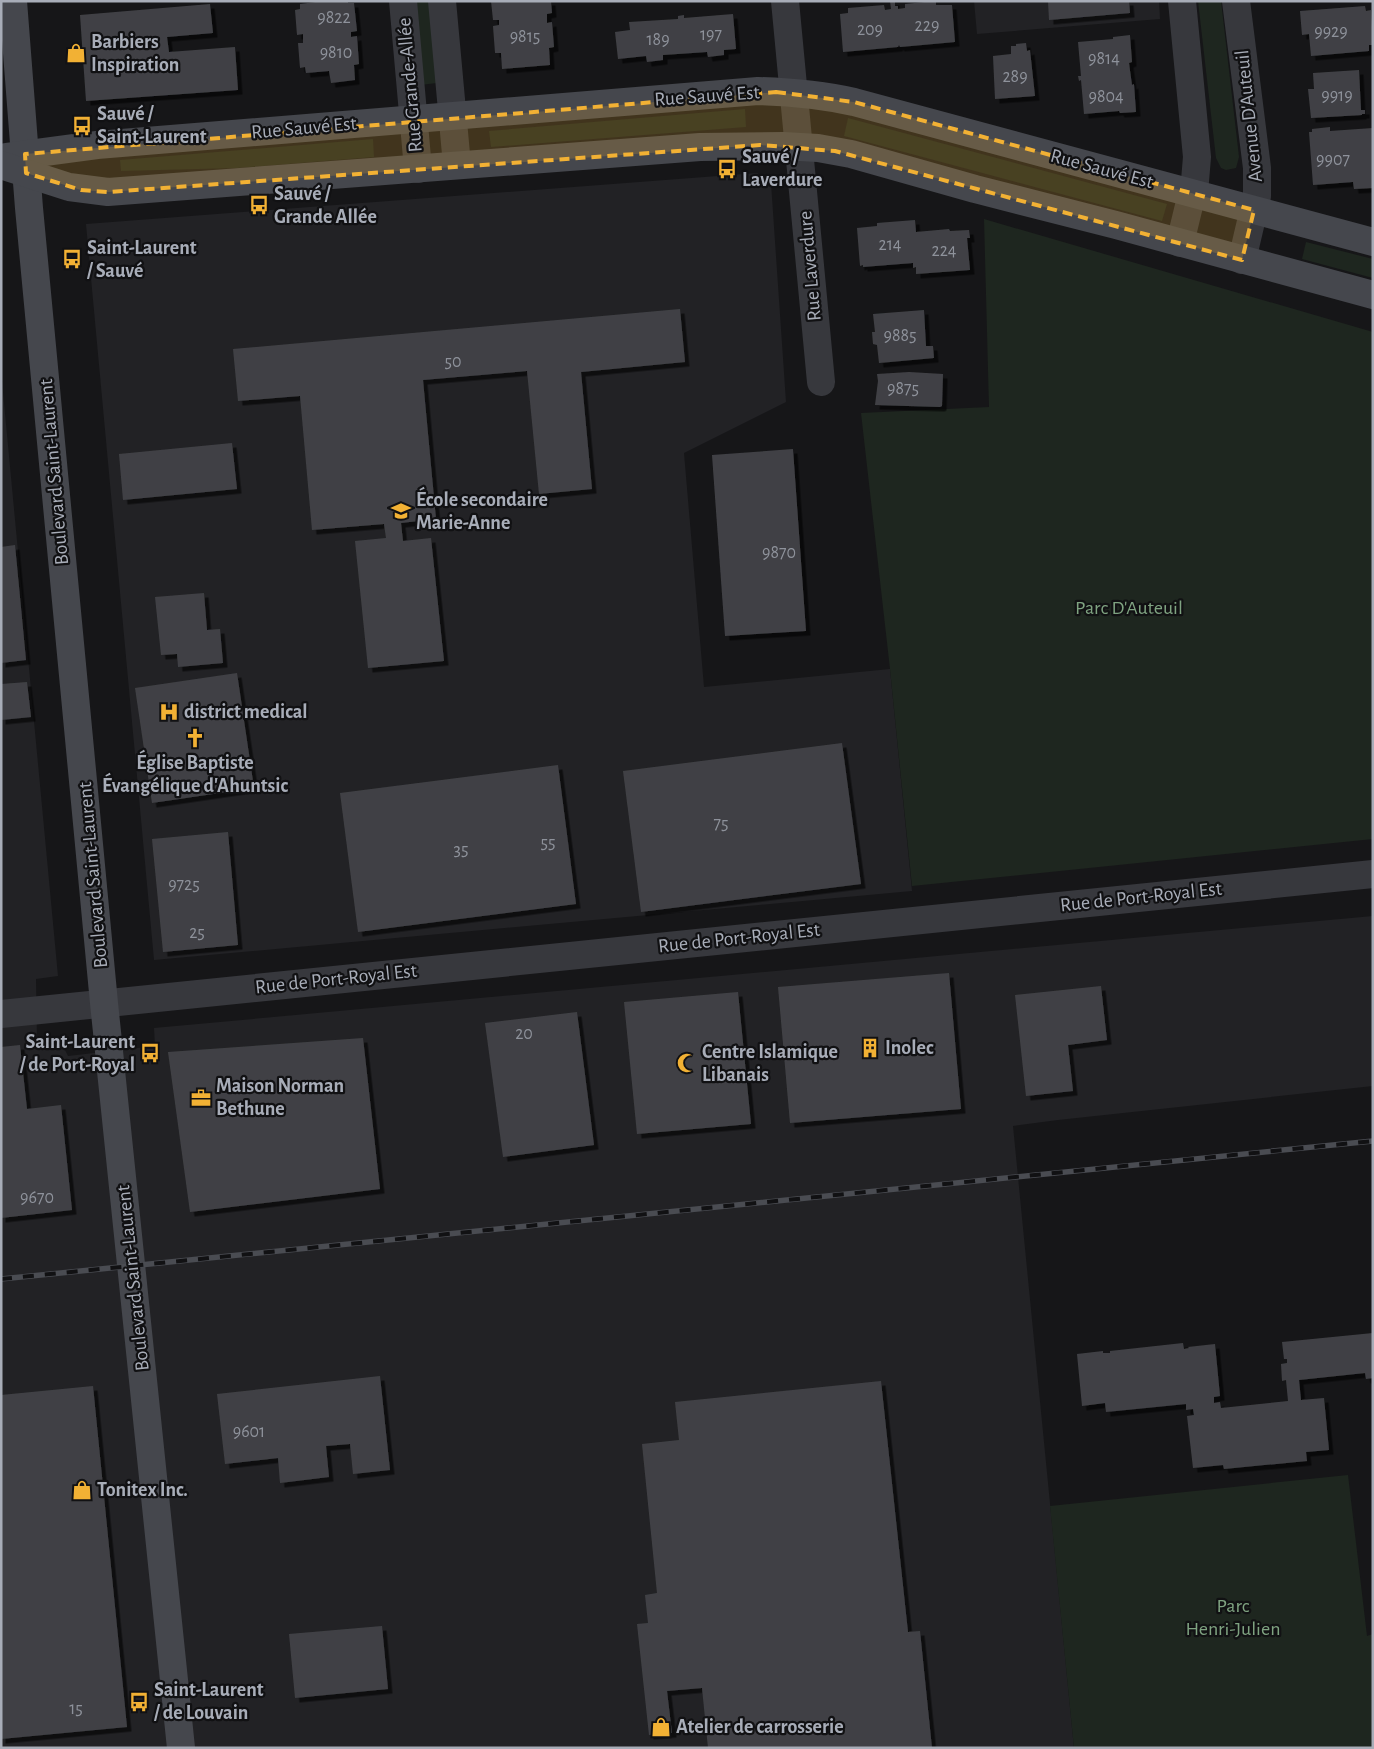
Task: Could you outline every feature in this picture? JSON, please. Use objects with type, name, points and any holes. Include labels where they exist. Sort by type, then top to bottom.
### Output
[{"type":"main road","name":"Boulevard Saint-Laurent","points":[[13,1],[13,162],[104,1003],[181,1748]]},
{"type":"main road","name":"Rue Sauvé Est","points":[[13,162],[97,145],[758,91],[793,93],[854,102],[1373,242]]},
{"type":"main road","points":[[13,162],[81,190],[108,192],[700,147],[760,145],[818,148],[851,154],[1373,295]]},
{"type":"street","name":"Rue Grande-Allée","points":[[403,1],[418,168]]},
{"type":"street","name":"Rue Grande-Allée","points":[[442,1],[457,165]]},
{"type":"street","name":"Rue Laverdure","points":[[785,1],[821,382]]},
{"type":"street","points":[[1180,244],[1192,194],[1197,157],[1182,1]]},
{"type":"street","name":"Avenue D'Auteuil","points":[[1236,1],[1258,187],[1242,260]]},
{"type":"street","name":"Rue de Port-Royal Est","points":[[1,1014],[1373,874]]},
{"type":"highlighted area","points":[[776,92],[854,102],[1254,210],[1242,260],[835,151],[760,145],[108,192],[81,190],[26,173],[25,154]]},
{"type":"shaded area","points":[[974,1],[1159,1],[1160,19],[977,34]]},
{"type":"shaded area","name":"École secondaire Marie-Anne","points":[[757,173],[771,183],[786,402],[684,453],[704,687],[890,669],[912,891],[154,960],[86,224]]},
{"type":"shaded area","points":[[1,371],[58,976],[36,979],[37,1042],[60,1040],[68,1056],[155,1046],[154,1028],[1373,916],[1373,1086],[1013,1126],[1074,1748],[1,1748]]},
{"type":"green space","points":[[414,1],[431,1],[437,83],[420,85]]},
{"type":"green space","points":[[1198,1],[1221,1],[1239,157],[1236,168],[1226,170],[1221,168],[1216,158]]},
{"type":"green space","points":[[745,109],[746,127],[491,147],[489,131]]},
{"type":"green space","points":[[848,118],[1167,204],[1162,221],[844,136]]},
{"type":"green space","points":[[373,139],[374,157],[238,168],[121,171],[120,160]]},
{"type":"green space","name":"Parc D'Auteuil","points":[[984,219],[1373,332],[1373,839],[912,886],[861,413],[989,407]]},
{"type":"green space","points":[[1306,242],[1373,259],[1373,278],[1302,259]]},
{"type":"green space","name":"Parc Henri-Julien","points":[[1348,1475],[1367,1636],[1373,1634],[1373,1748],[1074,1748],[1050,1506]]},
{"type":"building","points":[[323,1],[348,1],[348,3],[354,3],[357,31],[351,32],[351,37],[357,36],[359,64],[354,65],[355,80],[331,83],[329,71],[306,73],[305,67],[300,68],[298,43],[303,43],[303,34],[297,35],[295,10],[300,9],[300,4]]},
{"type":"building","points":[[491,1],[551,1],[552,13],[547,14],[547,23],[552,22],[554,47],[549,48],[550,65],[502,69],[501,53],[495,53],[493,26],[499,25],[499,20],[493,20]]},
{"type":"building","points":[[890,1],[895,1],[895,6],[898,6],[898,9],[905,8],[905,4],[934,1],[936,1],[936,5],[952,5],[955,42],[900,47],[899,45],[898,47],[843,52],[840,14],[848,13],[848,8],[884,5],[885,10],[891,9]]},
{"type":"building","points":[[1048,1],[1129,1],[1130,13],[1049,20]]},
{"type":"building","points":[[210,4],[213,33],[167,37],[169,52],[235,47],[238,90],[86,101],[80,15]]},
{"type":"building","points":[[1365,6],[1366,11],[1371,10],[1373,45],[1369,45],[1369,51],[1311,56],[1309,34],[1302,35],[1300,11]]},
{"type":"building","points":[[733,14],[736,49],[724,50],[724,55],[708,57],[707,52],[663,55],[663,60],[647,62],[646,56],[618,59],[615,32],[630,30],[629,22],[678,19],[678,16],[684,15],[684,18]]},
{"type":"building","points":[[1130,35],[1132,62],[1129,63],[1132,85],[1134,84],[1136,112],[1120,113],[1119,111],[1084,114],[1081,80],[1079,81],[1078,76],[1081,76],[1078,42],[1113,39],[1113,37]]},
{"type":"building","points":[[1026,43],[1027,51],[1030,50],[1035,96],[995,99],[993,56],[1011,54],[1011,46]]},
{"type":"building","points":[[1359,70],[1361,110],[1365,110],[1365,114],[1311,118],[1308,89],[1314,89],[1313,73]]},
{"type":"building","points":[[1330,127],[1330,131],[1373,128],[1373,188],[1354,189],[1353,182],[1313,185],[1309,132],[1312,132],[1312,129]]},
{"type":"building","points":[[915,220],[916,232],[949,229],[950,231],[969,230],[970,238],[967,238],[970,270],[916,274],[916,267],[913,268],[913,263],[860,266],[857,228],[877,226],[877,223]]},
{"type":"building","points":[[680,309],[685,362],[581,372],[592,489],[539,494],[527,371],[423,380],[436,519],[401,523],[403,541],[431,538],[444,661],[368,668],[355,541],[386,538],[384,524],[312,530],[300,396],[238,401],[233,349]]},
{"type":"building","points":[[924,310],[926,346],[933,346],[934,358],[879,363],[877,345],[873,344],[872,332],[875,332],[873,314]]},
{"type":"building","points":[[909,372],[943,374],[942,406],[875,405],[877,374]]},
{"type":"building","points":[[232,443],[237,489],[123,500],[119,454]]},
{"type":"building","points":[[793,449],[806,631],[725,636],[712,455]]},
{"type":"building","points":[[15,545],[26,660],[1,663],[1,547]]},
{"type":"building","points":[[204,593],[207,630],[220,629],[223,663],[178,667],[177,654],[161,655],[155,597]]},
{"type":"building","name":"Église Baptiste Évangélique d'Ahuntsic","points":[[237,673],[254,788],[152,803],[135,688]]},
{"type":"building","points":[[27,682],[31,717],[1,720],[1,684]]},
{"type":"building","points":[[842,743],[861,884],[641,912],[623,771]]},
{"type":"building","points":[[558,765],[576,904],[358,932],[340,793]]},
{"type":"building","points":[[228,832],[238,945],[163,952],[152,839]]},
{"type":"building","name":"Inolec","points":[[949,973],[961,1109],[790,1123],[778,987]]},
{"type":"building","points":[[1101,986],[1107,1040],[1068,1045],[1073,1091],[1026,1096],[1015,995]]},
{"type":"building","name":"Centre Islamique Libanais","points":[[738,992],[751,1124],[637,1134],[624,1002]]},
{"type":"building","points":[[577,1012],[594,1145],[503,1157],[485,1023]]},
{"type":"building","points":[[363,1038],[380,1189],[190,1212],[168,1052]]},
{"type":"building","points":[[20,1045],[27,1109],[61,1105],[72,1210],[1,1218],[1,1047]]},
{"type":"building","points":[[1373,1333],[1373,1378],[1366,1379],[1365,1373],[1299,1380],[1301,1400],[1324,1398],[1329,1450],[1306,1452],[1307,1461],[1224,1469],[1223,1465],[1193,1468],[1187,1416],[1194,1415],[1193,1409],[1186,1410],[1186,1404],[1106,1412],[1105,1403],[1082,1406],[1077,1354],[1103,1351],[1103,1353],[1110,1353],[1110,1351],[1183,1343],[1184,1349],[1215,1344],[1220,1396],[1214,1397],[1214,1403],[1220,1402],[1221,1408],[1288,1401],[1286,1380],[1282,1381],[1281,1364],[1287,1363],[1287,1359],[1284,1359],[1282,1342]]},
{"type":"building","points":[[380,1376],[390,1470],[353,1474],[350,1444],[326,1446],[329,1477],[280,1483],[278,1458],[225,1464],[217,1394]]},
{"type":"building","points":[[881,1381],[908,1632],[920,1631],[932,1748],[708,1748],[702,1688],[667,1691],[672,1733],[649,1735],[637,1624],[648,1623],[645,1595],[657,1593],[642,1444],[679,1440],[675,1402]]},
{"type":"building","points":[[93,1386],[127,1727],[1,1739],[1,1395]]},
{"type":"building","points":[[382,1626],[388,1689],[295,1698],[289,1634]]},
{"type":"railway","points":[[1,1279],[1373,1141]]},
{"type":"place","name":"Barbiers Inspiration","points":[[76,53]]},
{"type":"place","name":"Sauvé / Saint-Laurent","points":[[82,126]]},
{"type":"place","name":"Sauvé / Laverdure","points":[[727,169]]},
{"type":"place","name":"Sauvé / Grande Allée","points":[[259,205]]},
{"type":"place","name":"Saint-Laurent / Sauvé","points":[[72,259]]},
{"type":"place","name":"École secondaire Marie-Anne","points":[[401,511]]},
{"type":"place","name":"district medical","points":[[169,712]]},
{"type":"place","name":"Église Baptiste Évangélique d'Ahuntsic","points":[[195,738]]},
{"type":"place","name":"Inolec","points":[[870,1048]]},
{"type":"place","name":"Saint-Laurent / de Port-Royal","points":[[150,1053]]},
{"type":"place","name":"Centre Islamique Libanais","points":[[687,1063]]},
{"type":"place","name":"Maison Norman Bethune","points":[[201,1098]]},
{"type":"place","name":"Tonitex Inc.","points":[[82,1490]]},
{"type":"place","name":"Saint-Laurent / de Louvain","points":[[139,1702]]},
{"type":"place","name":"Atelier de carrosserie","points":[[661,1727]]}]
